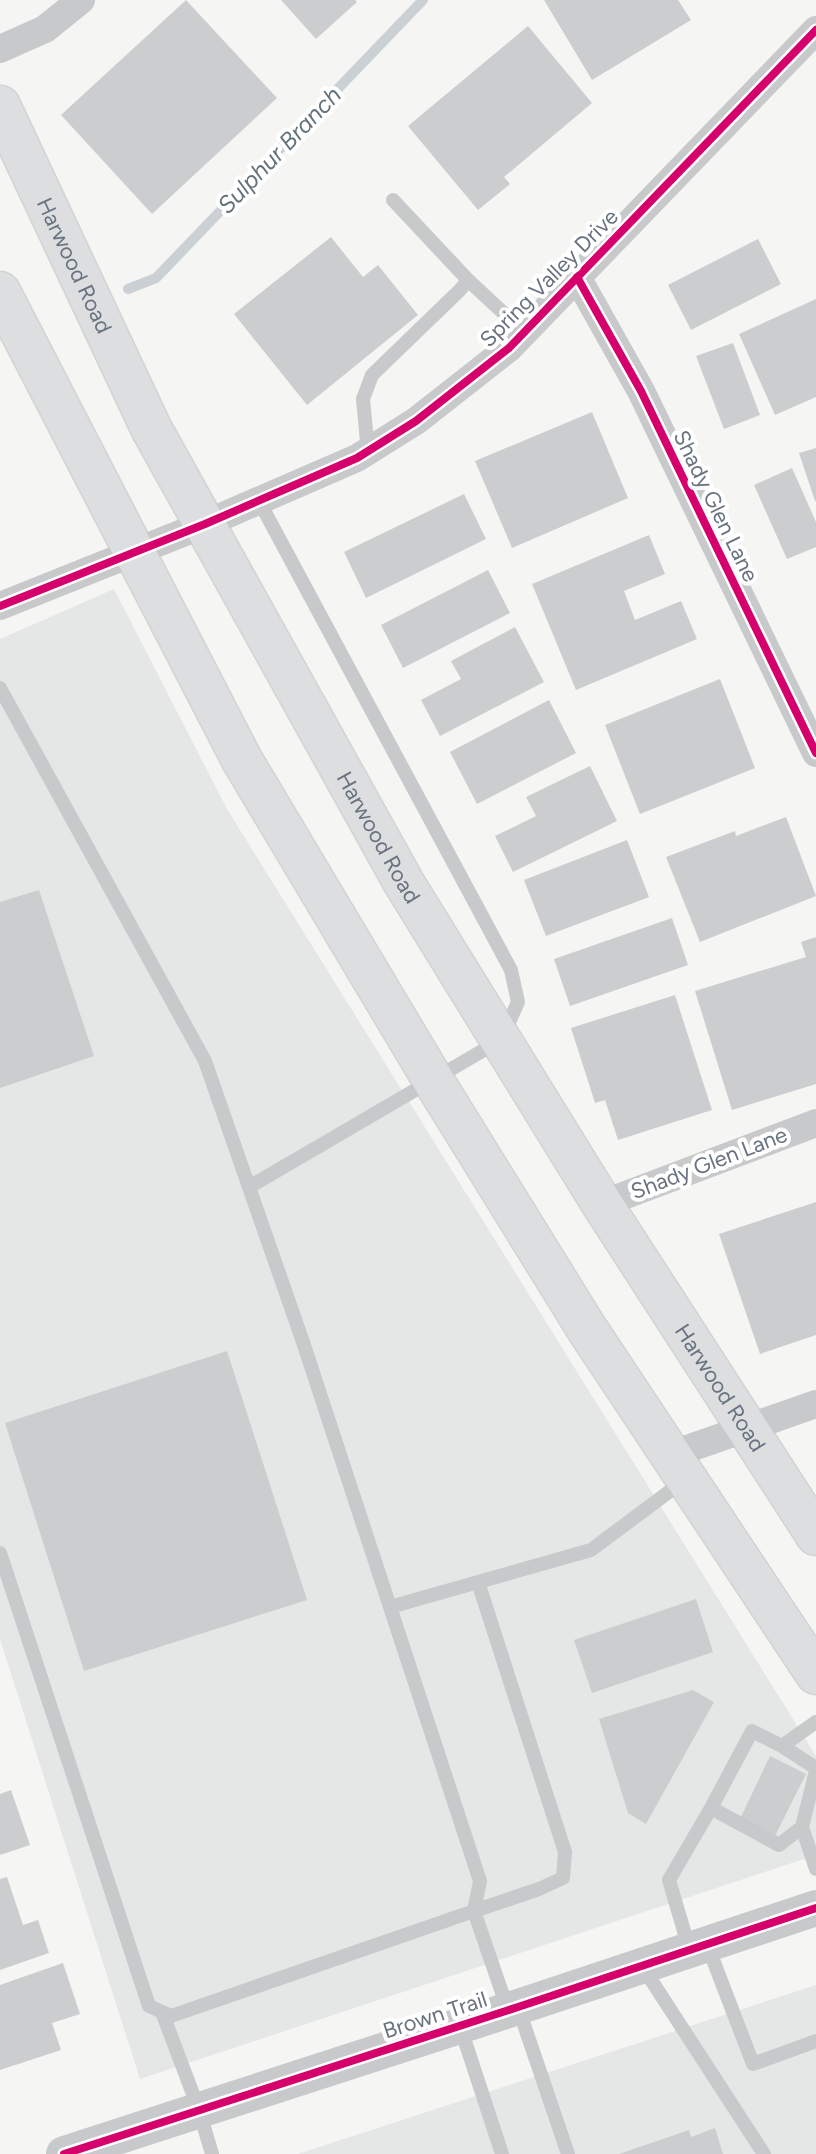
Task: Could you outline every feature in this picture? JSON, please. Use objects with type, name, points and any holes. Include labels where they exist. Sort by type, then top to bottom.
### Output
[{"type":"main road","name":"Harwood Road","points":[[0,106],[151,428],[404,883],[602,1204],[816,1535]]},
{"type":"main road","points":[[0,292],[242,760],[433,1080],[587,1329],[816,1674]]},
{"type":"street","points":[[0,49],[45,29],[81,0]]},
{"type":"street","name":"Spring Valley Drive","points":[[0,606],[259,501],[368,452],[416,421],[509,348],[816,30]]},
{"type":"street","name":"Shady Glen Lane","points":[[577,277],[641,391],[816,753]]},
{"type":"street","name":"Shady Glen Lane","points":[[602,1204],[816,1123]]},
{"type":"street","points":[[678,1467],[748,1427],[816,1404]]},
{"type":"street","name":"Brown Trail","points":[[77,2152],[816,1908]]},
{"type":"lane","points":[[393,200],[468,280],[524,332]]},
{"type":"lane","points":[[368,452],[363,399],[372,375],[468,280]]},
{"type":"lane","points":[[249,1187],[501,1040],[518,1002],[511,970],[259,501]]},
{"type":"lane","points":[[0,688],[205,1061],[303,1342],[480,1881],[474,1911],[568,2154]]},
{"type":"lane","points":[[390,1607],[591,1550],[678,1467]]},
{"type":"lane","points":[[0,1553],[149,2006],[171,2016],[539,1889],[563,1878],[565,1852],[478,1582]]},
{"type":"lane","points":[[782,1746],[816,1722]]},
{"type":"lane","points":[[816,1869],[802,1827],[816,1770],[782,1746],[752,1731],[669,1880],[753,2064],[816,2041]]},
{"type":"lane","points":[[711,1808],[779,1845],[802,1827]]},
{"type":"lane","points":[[642,1966],[764,2154]]},
{"type":"lane","points":[[162,2012],[212,2154]]},
{"type":"lane","points":[[460,2026],[502,2154]]},
{"type":"shaded area","points":[[114,589],[227,809],[816,1756],[816,1855],[140,2079],[0,1639],[0,639]]},
{"type":"shaded area","points":[[816,1985],[816,2154],[298,2154]]},
{"type":"building","points":[[186,0],[277,98],[152,214],[61,115]]},
{"type":"building","points":[[281,0],[355,0],[357,2],[316,39]]},
{"type":"building","points":[[544,0],[678,0],[691,20],[592,80]]},
{"type":"building","points":[[528,26],[592,103],[504,177],[510,184],[478,210],[408,126]]},
{"type":"building","points":[[331,237],[363,277],[378,265],[418,315],[307,405],[234,314]]},
{"type":"building","points":[[758,239],[781,284],[691,330],[668,285]]},
{"type":"building","points":[[816,299],[816,397],[775,415],[739,334]]},
{"type":"building","points":[[733,343],[760,415],[724,429],[696,356]]},
{"type":"building","points":[[592,412],[628,498],[512,548],[475,461]]},
{"type":"building","points":[[816,448],[816,501],[815,501],[799,453]]},
{"type":"building","points":[[792,468],[816,522],[816,547],[787,559],[754,485]]},
{"type":"building","points":[[464,494],[486,539],[366,598],[344,552]]},
{"type":"building","points":[[649,535],[665,574],[624,591],[635,620],[681,601],[697,639],[576,690],[532,584]]},
{"type":"building","points":[[488,570],[510,613],[403,668],[381,625]]},
{"type":"building","points":[[515,627],[544,682],[440,736],[421,700],[461,679],[451,661]]},
{"type":"building","points":[[720,679],[755,768],[640,814],[605,725]]},
{"type":"building","points":[[549,700],[576,753],[477,804],[450,752]]},
{"type":"building","points":[[590,766],[617,821],[513,872],[495,836],[536,816],[526,797]]},
{"type":"building","points":[[786,817],[816,896],[700,942],[666,857],[735,831],[736,836]]},
{"type":"building","points":[[627,840],[649,897],[546,936],[524,880]]},
{"type":"building","points":[[39,890],[94,1056],[0,1088],[0,902]]},
{"type":"building","points":[[672,918],[688,965],[570,1006],[554,959]]},
{"type":"building","points":[[816,937],[816,1084],[732,1110],[695,991],[806,957],[801,942]]},
{"type":"building","points":[[675,995],[712,1110],[618,1140],[605,1100],[595,1103],[571,1028]]},
{"type":"building","points":[[816,1202],[816,1335],[760,1354],[719,1234]]},
{"type":"building","points":[[227,1351],[307,1600],[84,1671],[5,1423]]},
{"type":"building","points":[[696,1599],[713,1652],[592,1693],[574,1640]]},
{"type":"building","points":[[693,1690],[714,1702],[646,1824],[628,1813],[599,1719]]},
{"type":"building","points":[[770,1756],[806,1774],[775,1836],[740,1819]]},
{"type":"building","points":[[11,1790],[30,1845],[0,1855],[0,1794]]},
{"type":"building","points":[[7,1877],[23,1925],[38,1920],[49,1953],[0,1970],[0,1879]]},
{"type":"building","points":[[63,1963],[80,2014],[52,2023],[61,2050],[0,2070],[0,1985]]},
{"type":"building","points":[[715,2128],[723,2154],[619,2154],[689,2130],[691,2137]]},
{"type":"waterway","name":"Sulphur Branch","points":[[128,289],[156,278],[423,0]]},
{"type":"cycle path","points":[[0,606],[205,524],[357,458],[416,421],[509,348],[816,30]]},
{"type":"cycle path","points":[[577,277],[641,391],[816,753]]},
{"type":"cycle path","points":[[64,2154],[816,1908]]}]
